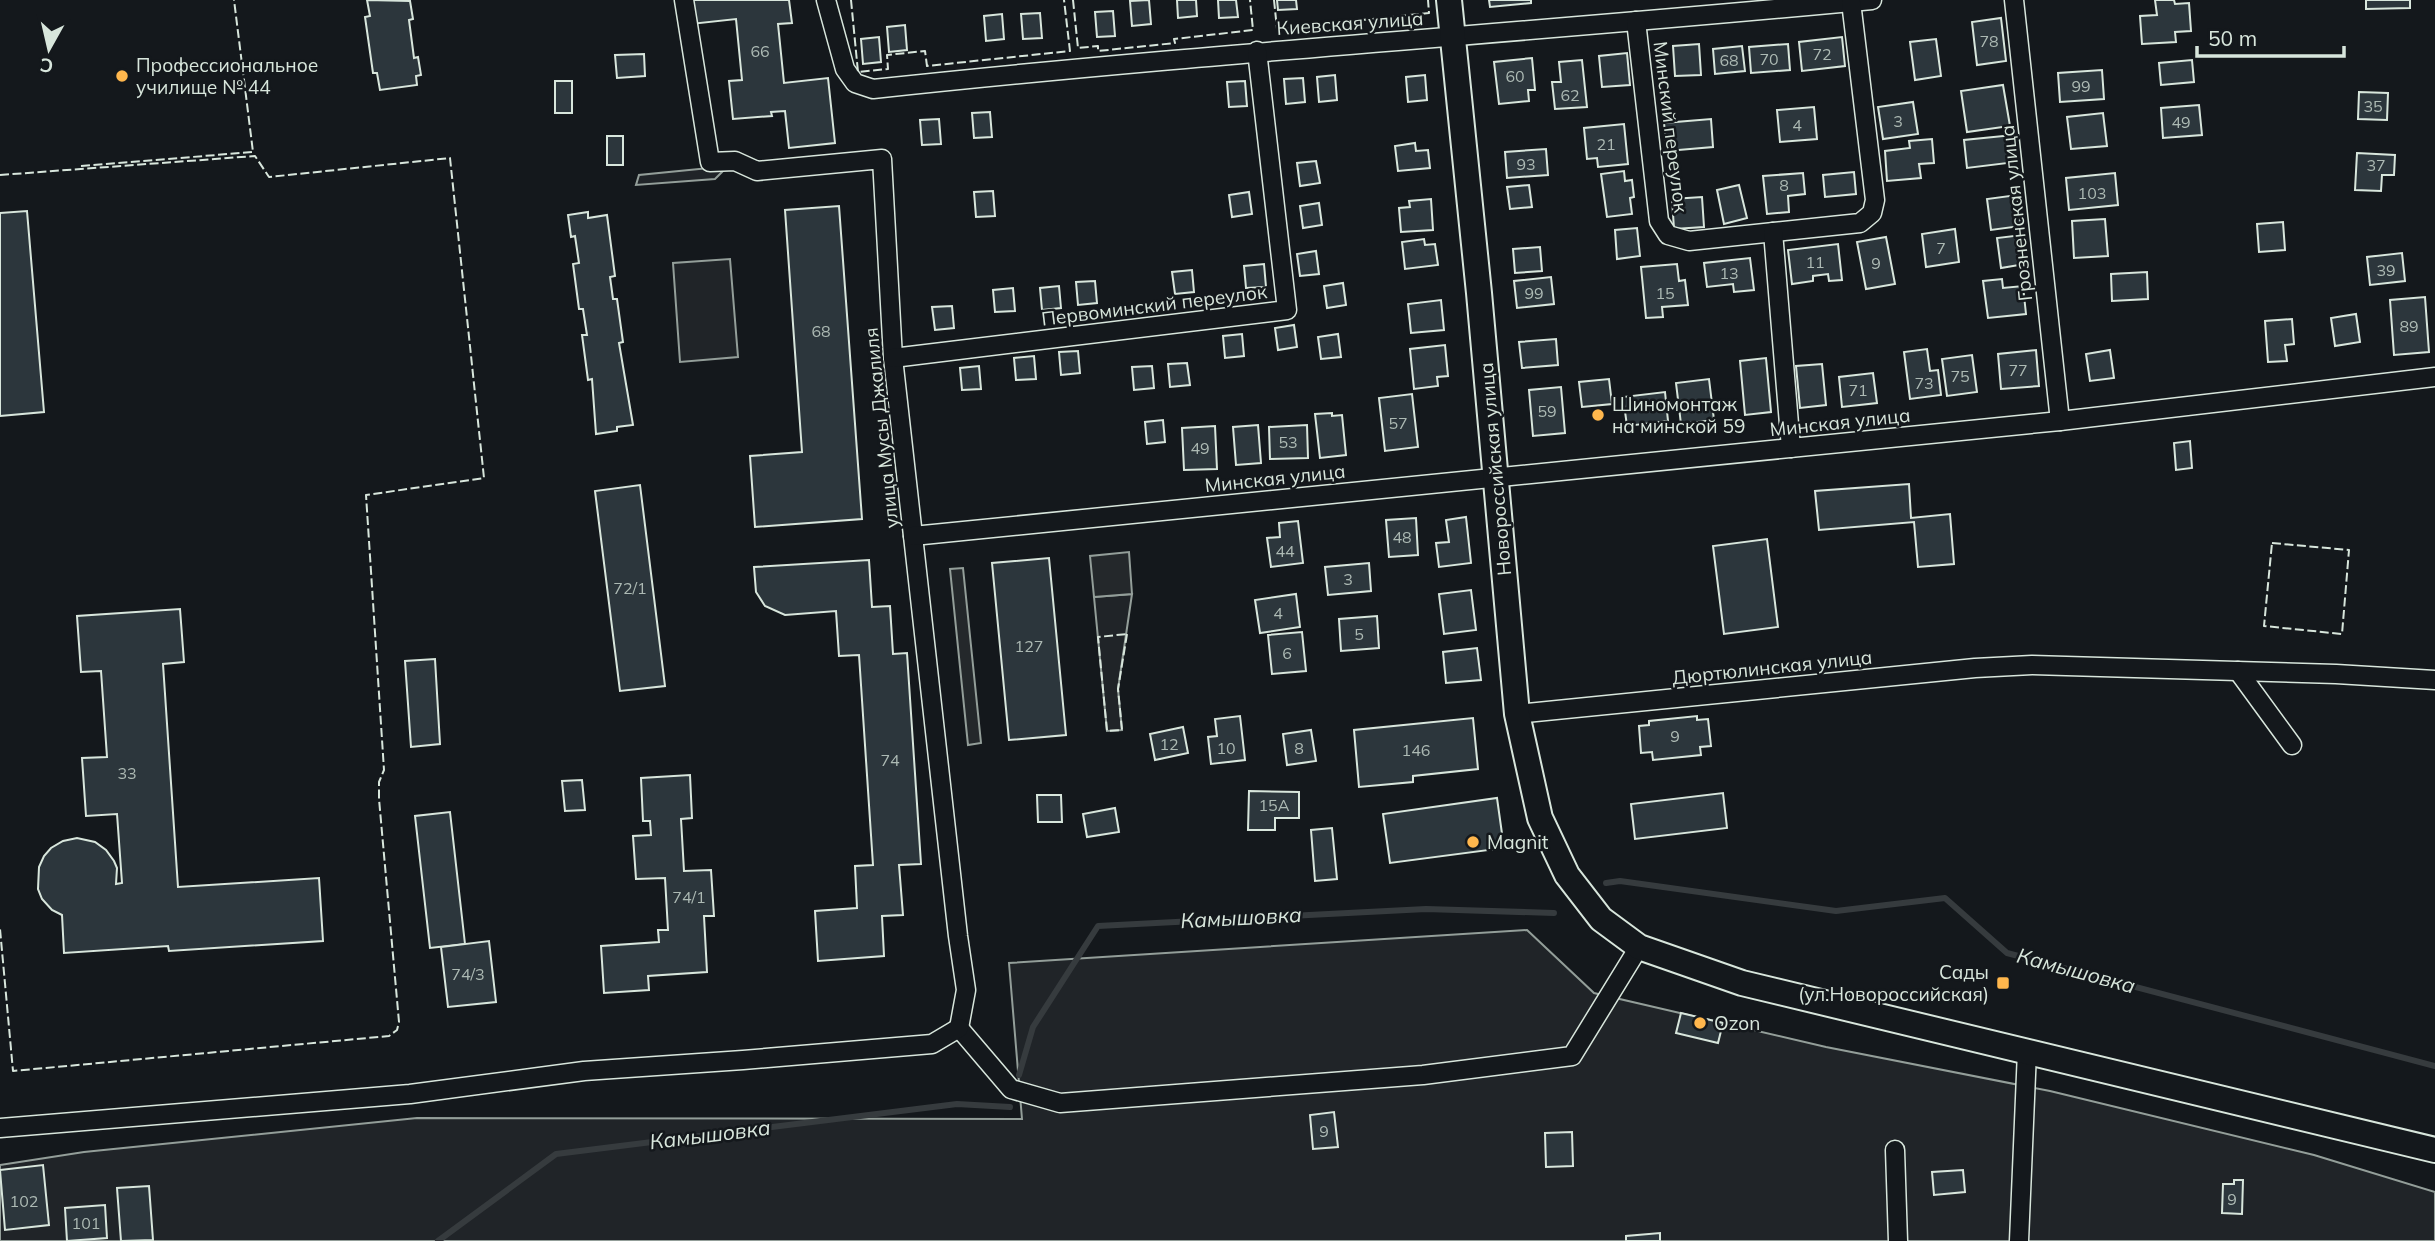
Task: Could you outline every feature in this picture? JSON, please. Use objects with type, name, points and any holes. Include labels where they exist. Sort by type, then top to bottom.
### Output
[{"type":"main road","name":"Новороссийская улица","points":[[1449,0],[1517,714],[1540,818],[1567,875],[1601,919],[1639,947],[1742,984],[2435,1150]]},
{"type":"street","name":"улица Мусы Джалиля","points":[[684,0],[710,162],[735,161],[757,170],[881,159],[893,358],[966,990],[959,1028]]},
{"type":"street","name":"Киевская улица","points":[[826,0],[845,69],[855,83],[873,89],[1074,67],[1636,22],[1872,0]]},
{"type":"street","name":"Грозненская улица","points":[[2014,0],[2060,421]]},
{"type":"street","name":"Минский переулок","points":[[1636,22],[1659,221],[1668,235],[1689,241],[1860,223],[1872,213],[1875,200],[1852,2]]},
{"type":"street","name":"Первоминский переулок","points":[[893,358],[1287,310],[1257,51]]},
{"type":"street","points":[[1773,232],[1791,448]]},
{"type":"street","name":"Минская улица","points":[[913,536],[2060,421],[2435,377]]},
{"type":"street","name":"Дюртюлинская улица","points":[[1517,714],[1975,668],[2032,665],[2435,680]]},
{"type":"street","points":[[2238,671],[2292,745]]},
{"type":"street","points":[[0,1128],[410,1094],[584,1071],[932,1044],[959,1028],[1011,1089],[1060,1103],[1436,1073],[1572,1056],[1639,947]]},
{"type":"street","points":[[2019,1241],[2027,1051]]},
{"type":"street","points":[[1895,1150],[1898,1241]]},
{"type":"shaded area","points":[[719,167],[722,172],[715,179],[636,185],[639,175]]},
{"type":"shaded area","points":[[730,259],[738,357],[680,362],[673,263]]},
{"type":"shaded area","points":[[1129,552],[1132,594],[1094,597],[1090,556]]},
{"type":"shaded area","points":[[963,568],[981,743],[968,745],[950,569]]},
{"type":"shaded area","points":[[1132,594],[1118,689],[1122,730],[1107,731],[1094,597]]},
{"type":"shaded area","points":[[1527,930],[1594,993],[1826,1047],[2050,1091],[2314,1155],[2435,1192],[2435,1241],[0,1241],[0,1165],[84,1152],[417,1118],[1022,1119],[1009,963]]},
{"type":"building","points":[[367,0],[410,1],[413,19],[409,20],[414,58],[418,57],[421,75],[416,76],[417,85],[380,90],[377,73],[373,73],[365,17],[370,16]]},
{"type":"building","points":[[688,0],[789,0],[792,23],[778,24],[784,83],[828,78],[835,143],[789,148],[785,111],[771,112],[772,116],[733,119],[729,81],[742,80],[736,19],[691,24]]},
{"type":"building","points":[[1149,0],[1151,24],[1132,26],[1130,1]]},
{"type":"building","points":[[1177,0],[1196,0],[1197,16],[1178,18]]},
{"type":"building","points":[[1218,0],[1236,0],[1238,17],[1219,18]]},
{"type":"building","points":[[1277,0],[1296,0],[1297,9],[1278,10]]},
{"type":"building","points":[[1489,0],[1531,0],[1531,3],[1490,7]]},
{"type":"building","points":[[2155,0],[2174,0],[2175,4],[2189,3],[2191,31],[2175,32],[2176,42],[2142,44],[2140,16],[2157,15]]},
{"type":"building","points":[[2366,0],[2410,0],[2410,8],[2366,9]]},
{"type":"building","points":[[1113,11],[1115,36],[1097,37],[1095,12]]},
{"type":"building","points":[[1040,13],[1042,38],[1023,39],[1021,14]]},
{"type":"building","points":[[1002,14],[1004,39],[986,41],[984,16]]},
{"type":"building","points":[[2001,18],[2006,61],[1977,65],[1972,22]]},
{"type":"building","points":[[905,25],[907,50],[889,52],[887,27]]},
{"type":"building","points":[[879,37],[881,62],[863,64],[861,39]]},
{"type":"building","points":[[1842,37],[1845,66],[1802,71],[1799,42]]},
{"type":"building","points":[[1936,39],[1941,76],[1915,80],[1910,42]]},
{"type":"building","points":[[1699,44],[1701,75],[1675,76],[1673,46]]},
{"type":"building","points":[[1788,44],[1790,70],[1751,73],[1749,47]]},
{"type":"building","points":[[1742,46],[1745,71],[1715,74],[1713,49]]},
{"type":"building","points":[[1627,53],[1630,85],[1602,87],[1599,56]]},
{"type":"building","points":[[644,54],[645,76],[617,78],[615,55]]},
{"type":"building","points":[[1532,58],[1535,90],[1528,90],[1529,101],[1499,104],[1494,62]]},
{"type":"building","points":[[1582,60],[1587,107],[1555,109],[1552,82],[1561,82],[1559,62]]},
{"type":"building","points":[[2192,60],[2194,82],[2161,85],[2159,63]]},
{"type":"building","points":[[2102,70],[2104,99],[2060,102],[2058,73]]},
{"type":"building","points":[[1335,75],[1337,100],[1319,102],[1317,77]]},
{"type":"building","points":[[1425,75],[1427,100],[1408,102],[1406,77]]},
{"type":"building","points":[[1303,78],[1305,102],[1286,104],[1284,79]]},
{"type":"building","points":[[555,81],[572,81],[572,113],[555,113]]},
{"type":"building","points":[[1245,81],[1247,106],[1229,107],[1227,82]]},
{"type":"building","points":[[2003,85],[2010,126],[1967,132],[1961,91]]},
{"type":"building","points":[[2359,92],[2388,93],[2387,120],[2358,119]]},
{"type":"building","points":[[1913,102],[1918,134],[1883,139],[1878,107]]},
{"type":"building","points":[[2199,105],[2202,135],[2163,138],[2161,108]]},
{"type":"building","points":[[1814,107],[1817,139],[1780,142],[1777,110]]},
{"type":"building","points":[[990,112],[992,137],[974,138],[972,113]]},
{"type":"building","points":[[2103,113],[2107,146],[2071,149],[2067,117]]},
{"type":"building","points":[[939,119],[941,144],[922,145],[920,120]]},
{"type":"building","points":[[1711,119],[1713,147],[1667,151],[1664,123]]},
{"type":"building","points":[[1624,124],[1628,164],[1598,167],[1597,158],[1587,159],[1584,128]]},
{"type":"building","points":[[2013,135],[2016,162],[1967,168],[1964,140]]},
{"type":"building","points":[[607,136],[623,136],[623,165],[607,165]]},
{"type":"building","points":[[1932,139],[1934,163],[1919,164],[1921,178],[1887,181],[1885,151],[1910,148],[1909,141]]},
{"type":"building","points":[[1415,143],[1416,151],[1428,150],[1430,168],[1398,171],[1395,146]]},
{"type":"building","points":[[1546,149],[1548,175],[1507,178],[1505,152]]},
{"type":"building","points":[[2357,153],[2395,155],[2394,175],[2382,175],[2381,191],[2355,190]]},
{"type":"building","points":[[1316,161],[1320,183],[1300,186],[1297,163]]},
{"type":"building","points":[[1624,171],[1625,181],[1632,180],[1632,214],[1607,217],[1601,174]]},
{"type":"building","points":[[1854,172],[1856,194],[1825,197],[1823,175]]},
{"type":"building","points":[[1803,173],[1805,194],[1788,196],[1789,212],[1767,214],[1763,176]]},
{"type":"building","points":[[2115,173],[2118,205],[2069,210],[2066,178]]},
{"type":"building","points":[[1529,185],[1532,207],[1510,209],[1507,187]]},
{"type":"building","points":[[1739,185],[1747,218],[1724,224],[1717,190]]},
{"type":"building","points":[[993,191],[995,216],[976,217],[974,192]]},
{"type":"building","points":[[1249,192],[1252,214],[1232,217],[1229,195]]},
{"type":"building","points":[[2017,195],[2021,226],[1991,230],[1987,199]]},
{"type":"building","points":[[1702,197],[1704,227],[1674,229],[1672,199]]},
{"type":"building","points":[[1431,199],[1433,230],[1401,232],[1399,208],[1410,207],[1409,201]]},
{"type":"building","points":[[1319,203],[1322,225],[1303,228],[1300,206]]},
{"type":"building","points":[[839,206],[862,519],[755,527],[750,456],[802,452],[785,210]]},
{"type":"building","points":[[27,211],[44,412],[0,416],[0,213]]},
{"type":"building","points":[[588,212],[588,218],[607,215],[615,276],[610,277],[613,299],[617,299],[623,342],[619,343],[633,425],[596,434],[592,379],[588,380],[582,335],[587,335],[583,309],[579,309],[573,264],[579,263],[575,236],[571,237],[568,215]]},
{"type":"building","points":[[2105,219],[2108,256],[2074,258],[2072,221]]},
{"type":"building","points":[[2283,222],[2285,250],[2259,252],[2257,224]]},
{"type":"building","points":[[1637,228],[1640,256],[1617,259],[1615,230]]},
{"type":"building","points":[[1955,229],[1959,262],[1926,267],[1922,234]]},
{"type":"building","points":[[2022,235],[2025,264],[2001,268],[1997,238]]},
{"type":"building","points":[[1886,237],[1895,284],[1866,289],[1857,242]]},
{"type":"building","points":[[1424,239],[1425,245],[1435,244],[1438,265],[1405,269],[1402,242]]},
{"type":"building","points":[[1838,244],[1842,280],[1829,281],[1828,274],[1813,276],[1813,281],[1792,284],[1788,250]]},
{"type":"building","points":[[1540,247],[1542,271],[1515,273],[1513,249]]},
{"type":"building","points":[[1316,251],[1319,274],[1300,276],[1297,254]]},
{"type":"building","points":[[2402,253],[2405,281],[2370,285],[2367,257]]},
{"type":"building","points":[[1750,258],[1754,290],[1734,292],[1733,284],[1707,287],[1704,263]]},
{"type":"building","points":[[1264,264],[1266,287],[1246,288],[1244,266]]},
{"type":"building","points":[[1677,264],[1679,281],[1685,280],[1688,305],[1662,307],[1663,317],[1646,318],[1641,267]]},
{"type":"building","points":[[1192,270],[1194,292],[1175,294],[1172,272]]},
{"type":"building","points":[[2147,272],[2148,299],[2112,301],[2111,274]]},
{"type":"building","points":[[1551,277],[1554,304],[1517,308],[1514,281]]},
{"type":"building","points":[[2002,279],[2003,288],[2023,286],[2026,314],[1988,318],[1983,281]]},
{"type":"building","points":[[1095,281],[1097,303],[1078,305],[1076,282]]},
{"type":"building","points":[[1343,283],[1346,305],[1327,308],[1324,286]]},
{"type":"building","points":[[1059,286],[1061,308],[1042,310],[1040,288]]},
{"type":"building","points":[[1013,288],[1015,311],[995,312],[993,290]]},
{"type":"building","points":[[2425,297],[2429,352],[2394,355],[2390,300]]},
{"type":"building","points":[[1441,300],[1444,330],[1411,333],[1408,304]]},
{"type":"building","points":[[952,306],[954,328],[935,330],[932,307]]},
{"type":"building","points":[[2356,314],[2360,342],[2335,346],[2331,318]]},
{"type":"building","points":[[2292,319],[2294,344],[2285,345],[2287,361],[2268,362],[2265,321]]},
{"type":"building","points":[[1294,325],[1297,347],[1278,350],[1275,328]]},
{"type":"building","points":[[1242,334],[1244,356],[1225,358],[1223,336]]},
{"type":"building","points":[[1338,334],[1341,357],[1321,359],[1318,337]]},
{"type":"building","points":[[1556,339],[1558,365],[1522,368],[1519,342]]},
{"type":"building","points":[[1445,345],[1448,376],[1437,377],[1438,386],[1414,389],[1410,349]]},
{"type":"building","points":[[1927,349],[1930,371],[1938,370],[1941,395],[1910,399],[1904,352]]},
{"type":"building","points":[[2036,350],[2039,386],[2001,389],[1998,354]]},
{"type":"building","points":[[2110,350],[2114,378],[2090,381],[2086,354]]},
{"type":"building","points":[[1078,351],[1080,373],[1061,375],[1059,352]]},
{"type":"building","points":[[1972,355],[1977,392],[1947,396],[1942,359]]},
{"type":"building","points":[[1034,356],[1036,379],[1016,380],[1014,358]]},
{"type":"building","points":[[1766,358],[1771,412],[1745,415],[1740,361]]},
{"type":"building","points":[[1187,363],[1190,385],[1170,387],[1168,364]]},
{"type":"building","points":[[1822,364],[1826,405],[1800,408],[1796,366]]},
{"type":"building","points":[[979,366],[981,389],[962,390],[960,368]]},
{"type":"building","points":[[1152,366],[1154,388],[1134,390],[1132,367]]},
{"type":"building","points":[[1873,373],[1877,403],[1842,407],[1839,377]]},
{"type":"building","points":[[1609,379],[1612,404],[1582,407],[1579,382]]},
{"type":"building","points":[[1709,379],[1714,420],[1681,424],[1676,383]]},
{"type":"building","points":[[1561,387],[1565,433],[1533,436],[1529,390]]},
{"type":"building","points":[[1665,392],[1668,421],[1627,426],[1623,397]]},
{"type":"building","points":[[1412,394],[1418,447],[1385,451],[1379,398]]},
{"type":"building","points":[[1332,413],[1332,416],[1342,415],[1346,455],[1320,458],[1315,414]]},
{"type":"building","points":[[1163,420],[1165,442],[1147,444],[1145,422]]},
{"type":"building","points":[[1258,425],[1261,463],[1236,465],[1233,427]]},
{"type":"building","points":[[1307,425],[1308,458],[1270,459],[1269,427]]},
{"type":"building","points":[[1215,426],[1217,469],[1184,470],[1182,428]]},
{"type":"building","points":[[2190,441],[2192,468],[2176,470],[2174,443]]},
{"type":"building","points":[[1909,484],[1911,518],[1950,514],[1954,564],[1918,567],[1914,522],[1819,530],[1815,491]]},
{"type":"building","points":[[640,485],[665,686],[620,691],[595,491]]},
{"type":"building","points":[[1466,517],[1471,563],[1439,567],[1436,543],[1449,542],[1446,520]]},
{"type":"building","points":[[1416,518],[1418,555],[1389,557],[1386,520]]},
{"type":"building","points":[[1298,521],[1303,563],[1271,567],[1267,538],[1280,537],[1279,523]]},
{"type":"building","points":[[1767,539],[1778,627],[1724,634],[1713,546]]},
{"type":"building","points":[[1049,558],[1066,735],[1009,740],[992,563]]},
{"type":"building","points":[[869,560],[872,607],[890,606],[893,654],[907,653],[921,864],[899,865],[903,915],[882,916],[884,956],[818,961],[815,911],[857,908],[855,866],[873,865],[859,655],[839,656],[836,611],[785,615],[765,606],[756,592],[754,567]]},
{"type":"building","points":[[1369,563],[1371,591],[1328,595],[1325,567]]},
{"type":"building","points":[[1471,590],[1476,630],[1444,634],[1439,594]]},
{"type":"building","points":[[1296,594],[1300,627],[1260,633],[1255,600]]},
{"type":"building","points":[[180,609],[184,662],[163,664],[178,887],[319,878],[323,941],[169,951],[168,946],[64,953],[62,915],[52,910],[42,899],[38,889],[39,867],[44,856],[63,841],[77,838],[95,842],[106,850],[114,861],[117,868],[116,884],[122,883],[117,814],[86,816],[82,758],[107,757],[101,671],[81,672],[77,616]]},
{"type":"building","points":[[1377,616],[1379,648],[1341,651],[1339,619]]},
{"type":"building","points":[[1302,632],[1306,671],[1272,674],[1268,635]]},
{"type":"building","points":[[1477,648],[1481,680],[1446,683],[1443,652]]},
{"type":"building","points":[[435,659],[440,744],[411,747],[405,661]]},
{"type":"building","points":[[1240,716],[1245,760],[1211,764],[1208,737],[1217,736],[1215,719]]},
{"type":"building","points":[[1697,716],[1697,720],[1708,719],[1711,746],[1700,747],[1701,755],[1653,760],[1652,752],[1641,753],[1639,726],[1649,725],[1649,721]]},
{"type":"building","points":[[1473,718],[1478,769],[1413,776],[1413,782],[1359,787],[1354,730]]},
{"type":"building","points":[[1183,727],[1188,753],[1155,760],[1150,734]]},
{"type":"building","points":[[1311,730],[1316,761],[1287,765],[1283,734]]},
{"type":"building","points":[[690,775],[692,818],[681,819],[684,871],[711,870],[714,916],[704,916],[707,972],[648,976],[649,990],[604,993],[601,946],[659,942],[658,930],[668,930],[665,878],[636,879],[633,836],[651,835],[650,821],[643,821],[641,778]]},
{"type":"building","points":[[582,780],[585,810],[565,811],[562,781]]},
{"type":"building","points":[[1249,791],[1299,792],[1299,818],[1275,818],[1275,830],[1248,830]]},
{"type":"building","points":[[1723,793],[1727,828],[1635,839],[1631,804]]},
{"type":"building","points":[[1037,795],[1061,795],[1062,822],[1038,822]]},
{"type":"building","points":[[1497,798],[1504,848],[1390,863],[1383,814]]},
{"type":"building","points":[[1115,808],[1119,832],[1087,837],[1083,814]]},
{"type":"building","points":[[450,812],[465,944],[430,948],[415,816]]},
{"type":"building","points":[[1332,828],[1337,879],[1315,881],[1311,830]]},
{"type":"building","points":[[489,941],[496,1002],[448,1007],[441,947]]},
{"type":"building","points":[[1681,1013],[1723,1023],[1718,1043],[1676,1033]]},
{"type":"building","points":[[1334,1112],[1338,1147],[1313,1149],[1310,1115]]},
{"type":"building","points":[[1572,1132],[1573,1166],[1546,1167],[1545,1133]]},
{"type":"building","points":[[43,1165],[49,1225],[5,1230],[0,1170]]},
{"type":"building","points":[[1963,1170],[1965,1192],[1934,1195],[1932,1172]]},
{"type":"building","points":[[2234,1180],[2243,1180],[2242,1214],[2222,1213],[2223,1184],[2234,1184]]},
{"type":"building","points":[[149,1186],[153,1240],[121,1241],[117,1188]]},
{"type":"building","points":[[105,1205],[107,1238],[67,1241],[65,1208]]},
{"type":"building","points":[[1660,1233],[1660,1241],[1626,1241],[1626,1236]]},
{"type":"waterway","name":"Камышовка","points":[[1606,883],[1620,881],[1836,911],[1945,898],[2007,953],[2435,1066]]},
{"type":"waterway","name":"Камышовка","points":[[1019,1075],[1033,1027],[1098,926],[1426,909],[1554,913]]},
{"type":"waterway","name":"Камышовка","points":[[438,1241],[556,1154],[957,1104],[1010,1107]]},
{"type":"fence","points":[[81,166],[253,152],[234,0]]},
{"type":"fence","points":[[851,0],[858,72],[888,69],[887,55],[925,51],[927,66],[1070,51],[1064,0]]},
{"type":"fence","points":[[1073,0],[1078,48],[1098,46],[1098,51],[1175,43],[1174,39],[1253,30],[1250,0]]},
{"type":"fence","points":[[1274,0],[1277,29],[1429,13],[1428,0]]},
{"type":"fence","points":[[0,175],[255,156],[269,177],[450,158],[484,478],[366,495],[384,770],[379,782],[379,799],[399,1022],[397,1030],[389,1036],[13,1071],[0,929]]},
{"type":"fence","points":[[2272,543],[2349,550],[2342,634],[2264,626],[2272,543]]},
{"type":"fence","points":[[1127,634],[1118,689],[1122,730],[1107,731],[1098,637],[1127,634]]},
{"type":"place","name":"Профессиональное училище № 44","points":[[122,76]]},
{"type":"place","name":"Шиномонтаж на минской 59","points":[[1598,415]]},
{"type":"place","name":"Magnit","points":[[1473,842]]},
{"type":"place","name":"Сады (ул.Новороссийская)","points":[[2003,983]]},
{"type":"place","name":"Ozon","points":[[1700,1023]]}]
